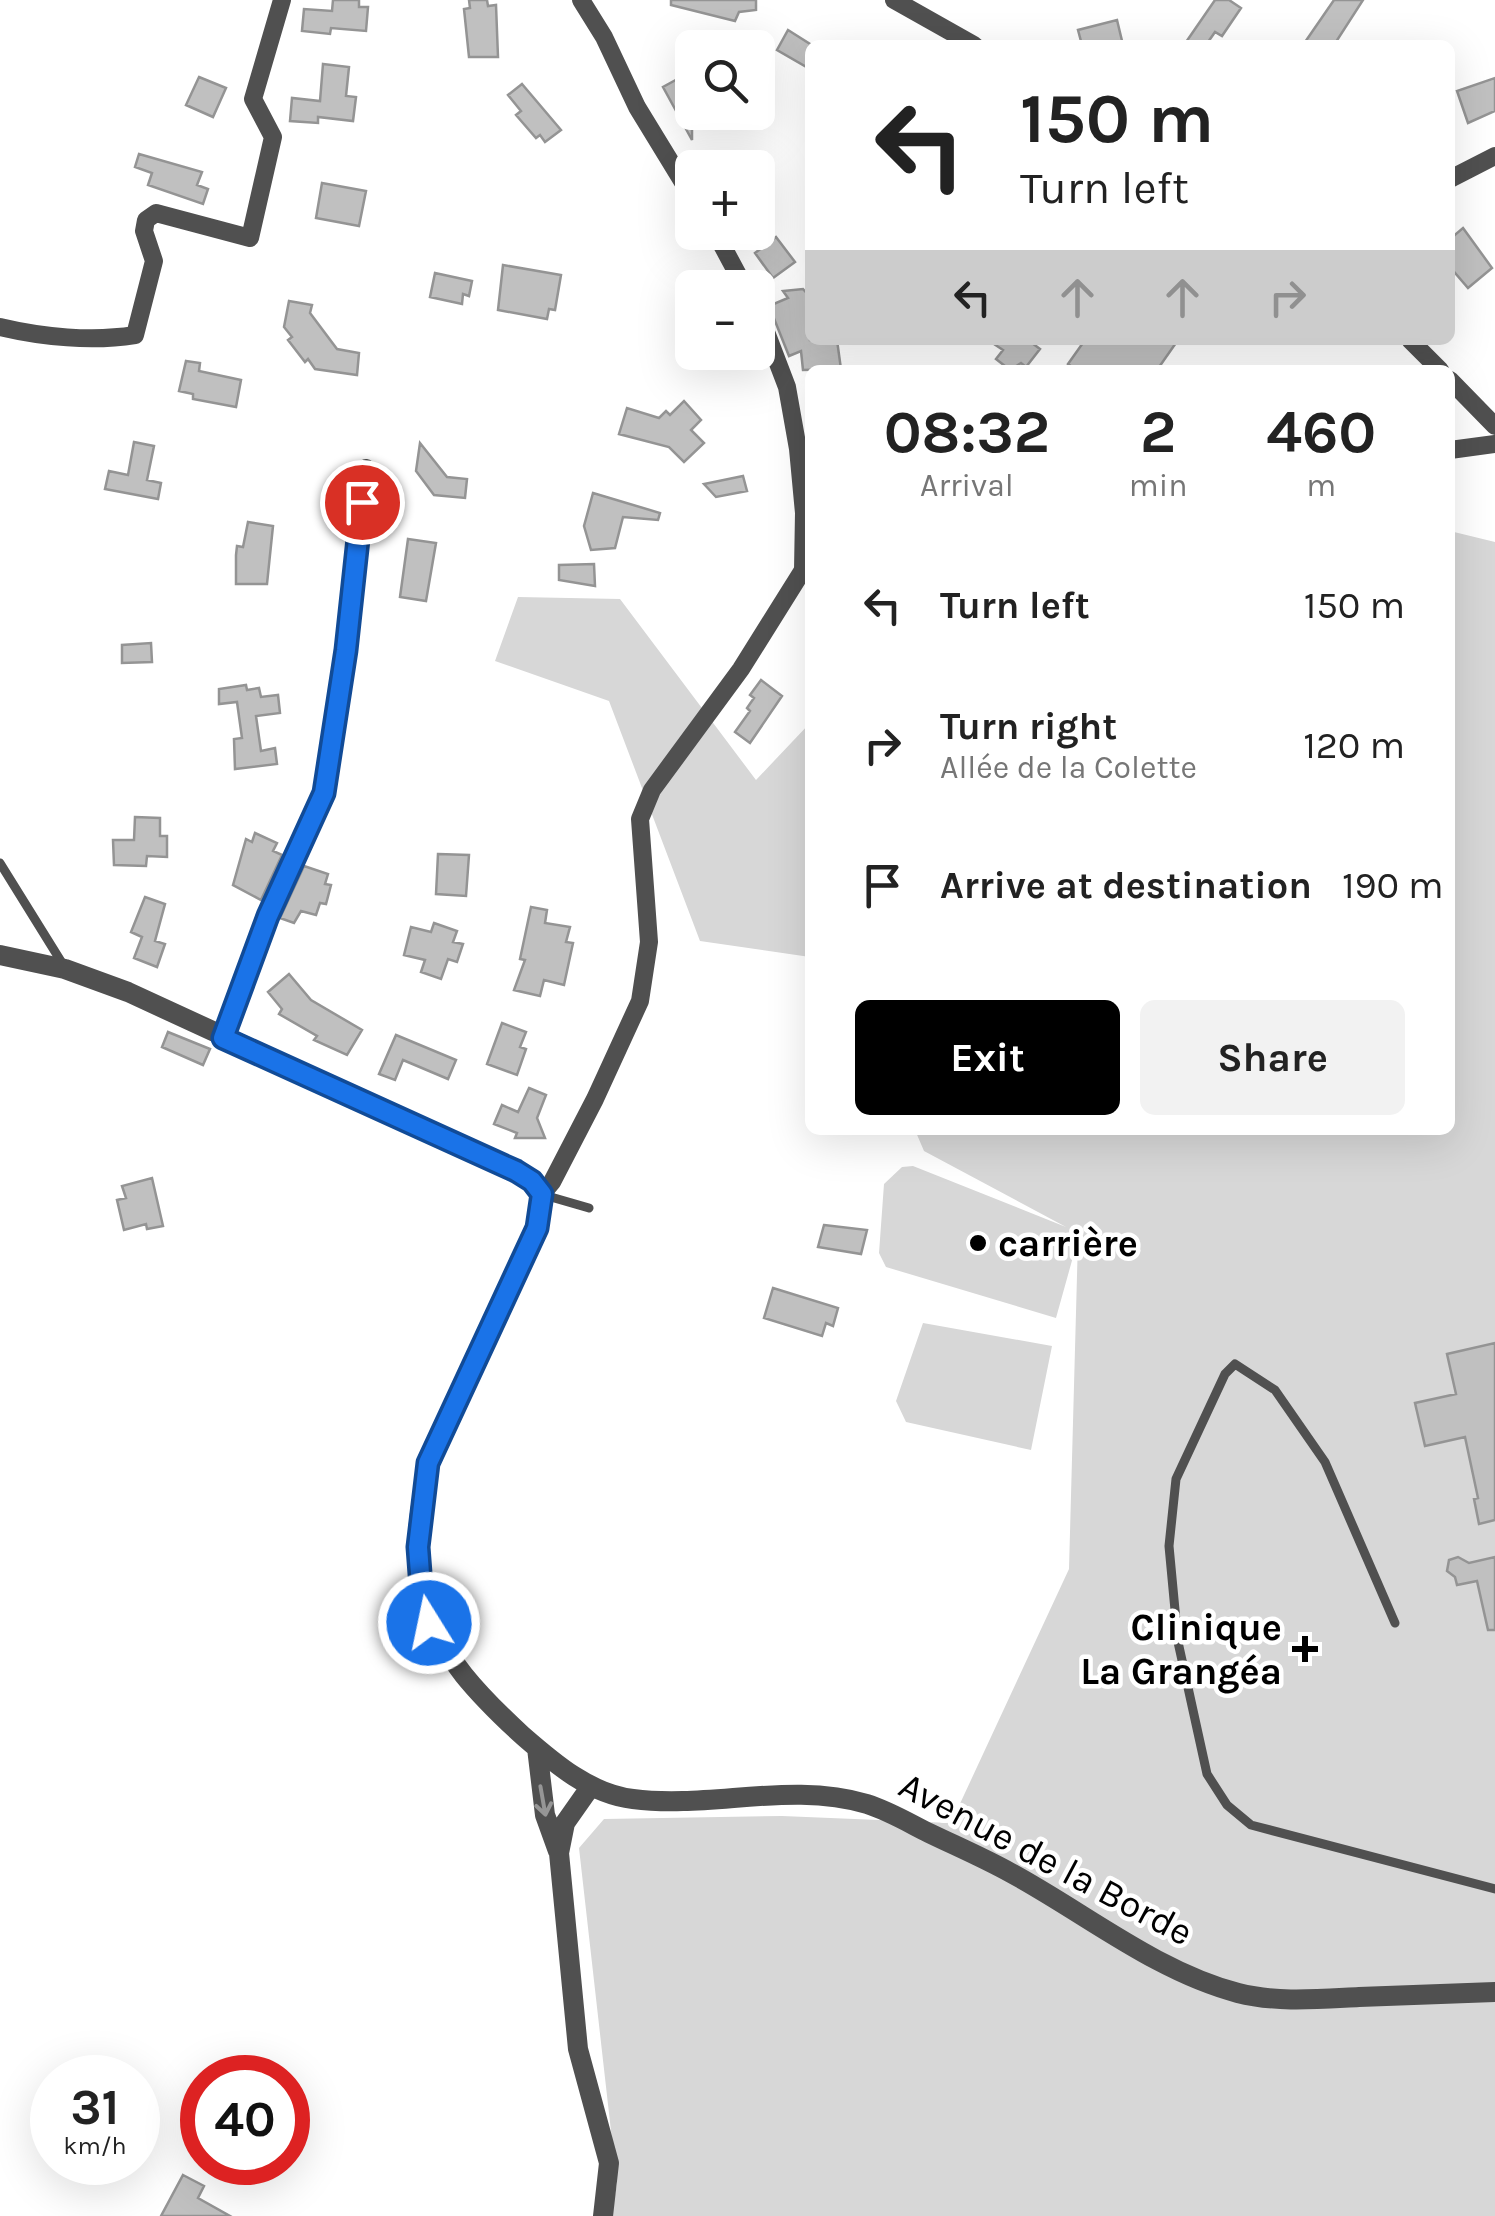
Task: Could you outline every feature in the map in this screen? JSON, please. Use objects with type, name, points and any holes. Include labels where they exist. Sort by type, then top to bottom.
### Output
[{"type":"street","points":[[0,327],[27,333],[117,338],[135,335],[154,261],[144,231],[146,220],[156,213],[250,238],[273,137],[253,99],[282,0]]},
{"type":"street","points":[[581,0],[604,36],[636,107],[675,169]]},
{"type":"street","points":[[894,0],[965,40]]},
{"type":"street","points":[[1455,176],[1495,156]]},
{"type":"street","points":[[1415,345],[1435,365]]},
{"type":"street","points":[[0,954],[65,969],[128,992],[516,1171],[532,1181],[542,1194],[595,1099],[640,1001],[649,942],[640,818],[652,790],[741,670],[803,570],[804,513],[798,449],[787,386],[775,355]]},
{"type":"street","points":[[1455,385],[1495,426]]},
{"type":"street","points":[[1455,449],[1495,444]]},
{"type":"street","points":[[223,1038],[268,916],[324,793],[346,650],[366,468]]},
{"type":"street","name":"Avenue de la Borde","points":[[542,1194],[537,1228],[428,1463],[418,1547],[422,1600],[443,1650],[476,1692],[537,1748],[592,1786],[630,1799],[669,1802],[792,1796],[866,1804],[1011,1873],[1150,1954],[1238,1993],[1301,2000],[1495,1992]]},
{"type":"street","points":[[537,1748],[545,1815],[559,1852],[578,2049],[609,2163],[603,2216]]},
{"type":"street","points":[[559,1852],[565,1823],[592,1786]]},
{"type":"lane","points":[[0,863],[65,969]]},
{"type":"lane","points":[[542,1194],[589,1208]]},
{"type":"lane","points":[[1395,1623],[1324,1462],[1274,1390],[1235,1364],[1225,1374],[1176,1479],[1169,1546],[1178,1642],[1206,1774],[1227,1806],[1251,1825],[1495,1889]]},
{"type":"shaded area","points":[[1455,532],[1495,542],[1495,2216],[611,2216],[617,2184],[579,1848],[604,1819],[782,1816],[951,1823],[1069,1569],[1078,1239],[1056,1318],[886,1267],[879,1253],[884,1184],[902,1167],[913,1166],[1066,1227],[924,1151],[917,1135],[1455,1135]]},
{"type":"shaded area","points":[[518,597],[620,599],[756,780],[805,728],[805,956],[700,941],[609,701],[495,661]]},
{"type":"shaded area","name":"carrière","points":[[923,1323],[1052,1346],[1031,1450],[906,1422],[896,1401]]},
{"type":"building","points":[[333,0],[359,0],[359,7],[368,7],[366,31],[302,31],[304,9],[332,11]]},
{"type":"building","points":[[469,0],[487,0],[488,6],[496,5],[498,57],[469,57],[464,9],[470,8]]},
{"type":"building","points":[[671,0],[756,0],[756,10],[739,12],[735,21],[671,5]]},
{"type":"building","points":[[1215,0],[1229,0],[1241,8],[1222,36],[1215,32],[1209,40],[1187,40]]},
{"type":"building","points":[[1334,0],[1363,0],[1337,40],[1306,40]]},
{"type":"building","points":[[1117,20],[1122,40],[1081,40],[1078,30]]},
{"type":"building","points":[[788,30],[805,41],[805,66],[777,50]]},
{"type":"building","points":[[323,64],[349,67],[346,96],[356,97],[353,121],[318,117],[318,123],[290,121],[292,98],[320,101]]},
{"type":"building","points":[[199,77],[226,88],[213,117],[186,105]]},
{"type":"building","points":[[1495,78],[1495,111],[1468,123],[1457,91]]},
{"type":"building","points":[[675,80],[675,109],[663,87]]},
{"type":"building","points":[[522,84],[561,130],[545,142],[540,135],[536,138],[516,115],[521,111],[508,95]]},
{"type":"building","points":[[139,154],[202,172],[197,185],[208,189],[203,204],[148,185],[152,173],[135,167]]},
{"type":"building","points":[[322,183],[366,191],[359,226],[316,218]]},
{"type":"building","points":[[1463,228],[1492,268],[1468,288],[1455,273],[1455,235]]},
{"type":"building","points":[[775,238],[795,262],[775,277],[775,270],[767,270],[755,253],[775,250]]},
{"type":"building","points":[[503,265],[561,275],[555,310],[549,309],[547,319],[498,310]]},
{"type":"building","points":[[435,273],[472,281],[469,296],[463,294],[462,304],[430,297]]},
{"type":"building","points":[[783,291],[805,291],[805,345],[838,345],[840,365],[805,365],[803,370],[801,351],[789,356],[775,321],[775,303],[788,298]]},
{"type":"building","points":[[289,301],[312,305],[310,313],[337,349],[359,353],[357,375],[315,369],[308,359],[305,362],[288,340],[292,337],[284,327]]},
{"type":"building","points":[[996,345],[1035,345],[1040,349],[1028,365],[1004,365],[996,359],[1003,350]]},
{"type":"building","points":[[1081,345],[1174,345],[1160,365],[1068,364]]},
{"type":"building","points":[[186,361],[200,363],[199,371],[241,380],[236,407],[193,399],[193,394],[179,391]]},
{"type":"building","points":[[684,401],[701,420],[691,430],[704,443],[684,462],[669,447],[619,434],[627,408],[659,418],[666,411],[670,415]]},
{"type":"building","points":[[134,442],[154,446],[147,480],[161,483],[158,499],[105,489],[109,471],[128,475]]},
{"type":"building","points":[[420,443],[447,477],[467,479],[465,498],[434,495],[416,471]]},
{"type":"building","points":[[743,476],[747,491],[716,497],[704,484]]},
{"type":"building","points":[[593,493],[660,513],[658,520],[623,517],[615,548],[591,550],[584,526]]},
{"type":"building","points":[[248,522],[273,526],[267,584],[236,584],[237,546],[243,547]]},
{"type":"building","points":[[408,539],[436,543],[426,601],[400,597]]},
{"type":"building","points":[[594,564],[595,586],[559,580],[559,565]]},
{"type":"building","points":[[151,643],[152,662],[122,663],[122,645]]},
{"type":"building","points":[[761,680],[782,696],[750,743],[735,732],[750,711],[747,708],[754,698],[750,695]]},
{"type":"building","points":[[246,685],[247,690],[259,688],[261,697],[278,695],[280,713],[256,716],[261,751],[275,748],[277,764],[235,769],[234,739],[242,738],[237,702],[219,704],[219,689]]},
{"type":"building","points":[[135,817],[160,818],[160,836],[167,836],[167,857],[147,856],[146,866],[114,865],[113,840],[134,840]]},
{"type":"building","points":[[255,833],[277,843],[273,851],[282,855],[261,900],[233,885],[246,839],[252,842]]},
{"type":"building","points":[[438,854],[469,855],[466,896],[436,894]]},
{"type":"building","points":[[304,866],[328,874],[325,884],[331,885],[326,904],[320,903],[316,915],[301,911],[294,923],[280,918]]},
{"type":"building","points":[[145,897],[165,904],[155,941],[165,944],[157,967],[134,958],[142,937],[131,932]]},
{"type":"building","points":[[531,907],[547,910],[545,923],[570,927],[566,942],[573,943],[564,985],[544,980],[540,996],[514,990],[525,960],[520,959]]},
{"type":"building","points":[[434,923],[457,931],[453,942],[463,944],[457,962],[448,959],[441,979],[421,972],[425,960],[404,955],[411,927],[431,932]]},
{"type":"building","points":[[289,974],[311,1000],[362,1030],[347,1055],[314,1040],[317,1036],[279,1014],[282,1009],[268,992]]},
{"type":"building","points":[[502,1023],[526,1032],[520,1047],[526,1049],[517,1075],[487,1064]]},
{"type":"building","points":[[168,1032],[210,1049],[203,1065],[162,1047]]},
{"type":"building","points":[[396,1035],[456,1060],[448,1079],[403,1060],[395,1080],[379,1074]]},
{"type":"building","points":[[529,1088],[546,1095],[537,1118],[545,1138],[515,1138],[517,1133],[494,1124],[502,1105],[518,1112]]},
{"type":"building","points":[[152,1178],[163,1226],[147,1229],[146,1224],[124,1230],[117,1200],[126,1198],[122,1186]]},
{"type":"building","points":[[824,1225],[867,1230],[861,1254],[818,1247]]},
{"type":"building","points":[[773,1288],[838,1308],[833,1326],[826,1323],[822,1336],[764,1318]]},
{"type":"building","points":[[1495,1343],[1495,1520],[1479,1524],[1474,1499],[1478,1498],[1465,1437],[1425,1446],[1415,1403],[1456,1394],[1447,1354]]},
{"type":"building","points":[[1458,1557],[1469,1563],[1495,1557],[1495,1630],[1488,1630],[1477,1581],[1457,1585],[1455,1577],[1447,1571],[1449,1560]]},
{"type":"building","points":[[180,2181],[180,2185],[204,2186],[198,2198],[230,2216],[161,2216]]},
{"type":"place","name":"carrière","points":[[978,1243]]},
{"type":"place","name":"Clinique La Grangéa","points":[[1305,1649]]},
{"type":"route","points":[[362,502],[346,650],[324,793],[268,916],[223,1038],[516,1171],[532,1181],[542,1194],[537,1228],[428,1463],[418,1547],[422,1600],[429,1623]]}]
